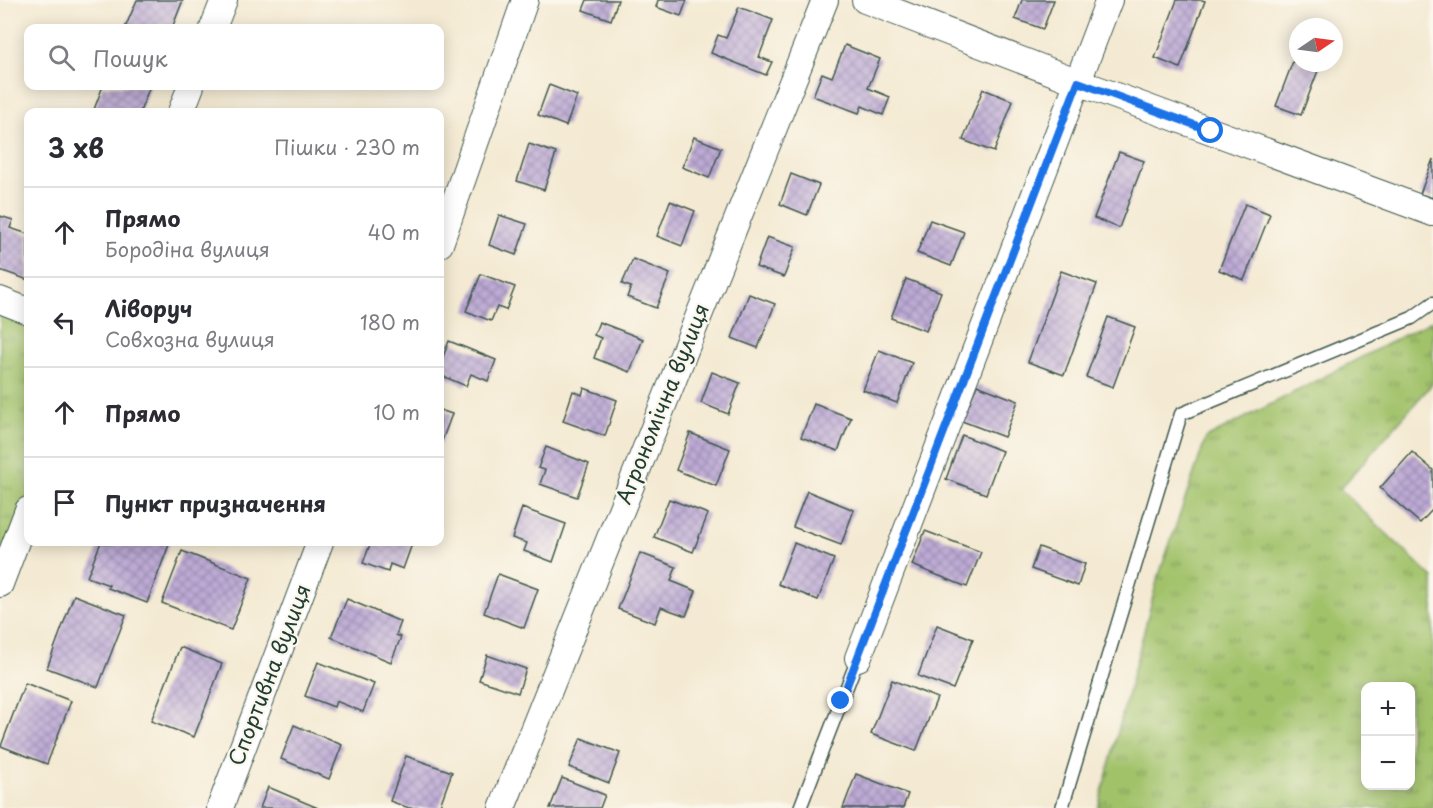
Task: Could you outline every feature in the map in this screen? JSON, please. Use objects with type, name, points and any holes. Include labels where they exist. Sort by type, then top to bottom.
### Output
[{"type":"street","points":[[215,24],[224,0]]},
{"type":"street","points":[[444,233],[525,0]]},
{"type":"street","name":"Агрономічна вулиця","points":[[502,808],[825,0]]},
{"type":"street","points":[[865,0],[1078,82],[1433,213]]},
{"type":"street","points":[[858,658],[1109,0]]},
{"type":"street","points":[[183,108],[189,90]]},
{"type":"street","points":[[0,300],[24,309]]},
{"type":"street","points":[[0,584],[5,554],[24,518]]},
{"type":"street","name":"Спортивна вулиця","points":[[220,808],[318,546]]},
{"type":"lane","points":[[1062,808],[1180,414],[1412,318],[1433,303]]},
{"type":"lane","points":[[800,808],[858,658]]},
{"type":"green space","points":[[0,300],[24,309],[24,516],[0,552]]},
{"type":"green space","points":[[1433,320],[1433,383],[1340,489],[1433,578],[1433,808],[1098,808],[1157,581],[1206,438]]},
{"type":"building","points":[[137,0],[183,0],[174,24],[127,24]]},
{"type":"building","points":[[587,0],[618,0],[611,20],[583,10]]},
{"type":"building","points":[[658,0],[687,0],[681,16],[656,7]]},
{"type":"building","points":[[1022,0],[1054,0],[1043,29],[1015,19]]},
{"type":"building","points":[[1177,0],[1205,1],[1180,68],[1155,58]]},
{"type":"building","points":[[739,7],[773,20],[759,57],[772,62],[766,75],[711,53],[718,35],[726,38]]},
{"type":"building","points":[[845,45],[880,59],[868,88],[890,97],[883,115],[862,106],[859,113],[813,96],[822,73],[832,77]]},
{"type":"building","points":[[1289,72],[1318,72],[1301,115],[1276,106]]},
{"type":"building","points":[[549,85],[577,96],[566,126],[538,115]]},
{"type":"building","points":[[983,89],[1013,101],[994,152],[963,140]]},
{"type":"building","points":[[101,90],[148,90],[142,108],[95,108]]},
{"type":"building","points":[[694,137],[721,148],[709,178],[682,167]]},
{"type":"building","points":[[529,144],[556,153],[544,190],[517,181]]},
{"type":"building","points":[[1119,152],[1144,161],[1119,228],[1094,218]]},
{"type":"building","points":[[1433,159],[1433,198],[1420,194]]},
{"type":"building","points":[[791,174],[819,185],[807,215],[780,204]]},
{"type":"building","points":[[670,201],[695,211],[682,246],[657,236]]},
{"type":"building","points":[[1245,204],[1270,214],[1244,280],[1219,270]]},
{"type":"building","points":[[499,215],[527,224],[516,255],[489,245]]},
{"type":"building","points":[[0,216],[13,220],[10,228],[24,233],[24,279],[0,270]]},
{"type":"building","points":[[930,220],[964,232],[951,266],[917,253]]},
{"type":"building","points":[[767,237],[795,247],[784,277],[756,267]]},
{"type":"building","points":[[633,259],[670,274],[656,308],[627,297],[631,287],[622,284]]},
{"type":"building","points":[[1061,271],[1097,284],[1064,375],[1028,362]]},
{"type":"building","points":[[481,274],[515,287],[506,310],[497,307],[491,321],[466,311]]},
{"type":"building","points":[[906,279],[941,292],[926,331],[891,318]]},
{"type":"building","points":[[749,294],[775,304],[758,348],[732,338]]},
{"type":"building","points":[[1108,317],[1135,327],[1113,387],[1086,377]]},
{"type":"building","points":[[599,322],[643,339],[630,372],[594,358],[601,338],[594,335]]},
{"type":"building","points":[[449,341],[496,360],[488,381],[471,374],[466,386],[444,377],[444,354]]},
{"type":"building","points":[[879,350],[912,363],[897,403],[863,390]]},
{"type":"building","points":[[712,372],[740,383],[728,414],[701,403]]},
{"type":"building","points":[[977,385],[1018,401],[1004,437],[962,421]]},
{"type":"building","points":[[584,388],[617,400],[605,436],[563,421],[573,391],[582,395]]},
{"type":"building","points":[[814,404],[851,418],[838,451],[801,437]]},
{"type":"building","points":[[444,411],[452,414],[444,435]]},
{"type":"building","points":[[690,433],[730,449],[716,486],[676,470]]},
{"type":"building","points":[[962,435],[1002,451],[986,494],[946,479]]},
{"type":"building","points":[[546,447],[589,464],[577,497],[540,484],[545,470],[538,468]]},
{"type":"building","points":[[1412,452],[1433,470],[1433,509],[1420,523],[1380,488]]},
{"type":"building","points":[[807,491],[854,510],[841,545],[793,527]]},
{"type":"building","points":[[669,499],[708,514],[693,552],[654,537]]},
{"type":"building","points":[[522,508],[566,524],[553,562],[524,551],[527,543],[512,538]]},
{"type":"building","points":[[925,531],[981,552],[967,587],[912,565]]},
{"type":"building","points":[[794,543],[834,559],[818,600],[778,584]]},
{"type":"building","points":[[99,546],[168,546],[147,603],[87,577]]},
{"type":"building","points":[[369,546],[411,546],[403,569],[390,564],[388,572],[363,563]]},
{"type":"building","points":[[1039,547],[1085,564],[1078,586],[1031,569]]},
{"type":"building","points":[[182,551],[251,578],[231,630],[162,603]]},
{"type":"building","points":[[640,553],[676,567],[671,581],[696,591],[686,616],[661,607],[655,623],[618,609]]},
{"type":"building","points":[[498,574],[538,589],[524,628],[484,613]]},
{"type":"building","points":[[74,595],[126,615],[98,687],[47,668]]},
{"type":"building","points":[[347,599],[401,622],[396,635],[401,637],[391,662],[331,637]]},
{"type":"building","points":[[937,625],[973,639],[953,689],[918,676]]},
{"type":"building","points":[[180,647],[222,664],[194,737],[151,721]]},
{"type":"building","points":[[487,655],[526,669],[518,693],[479,680]]},
{"type":"building","points":[[318,662],[374,684],[363,712],[336,701],[334,707],[305,696]]},
{"type":"building","points":[[892,680],[937,698],[916,751],[871,734]]},
{"type":"building","points":[[25,683],[71,701],[47,764],[1,746]]},
{"type":"building","points":[[294,725],[342,745],[329,779],[281,759]]},
{"type":"building","points":[[581,738],[620,753],[609,783],[569,767]]},
{"type":"building","points":[[406,756],[452,772],[439,808],[409,808],[390,801]]},
{"type":"building","points":[[856,774],[908,794],[903,808],[843,808]]},
{"type":"building","points":[[562,778],[605,795],[600,808],[550,808]]},
{"type":"building","points":[[268,787],[318,808],[260,808]]},
{"type":"route","points":[[841,701],[1078,82],[1211,131]]}]
